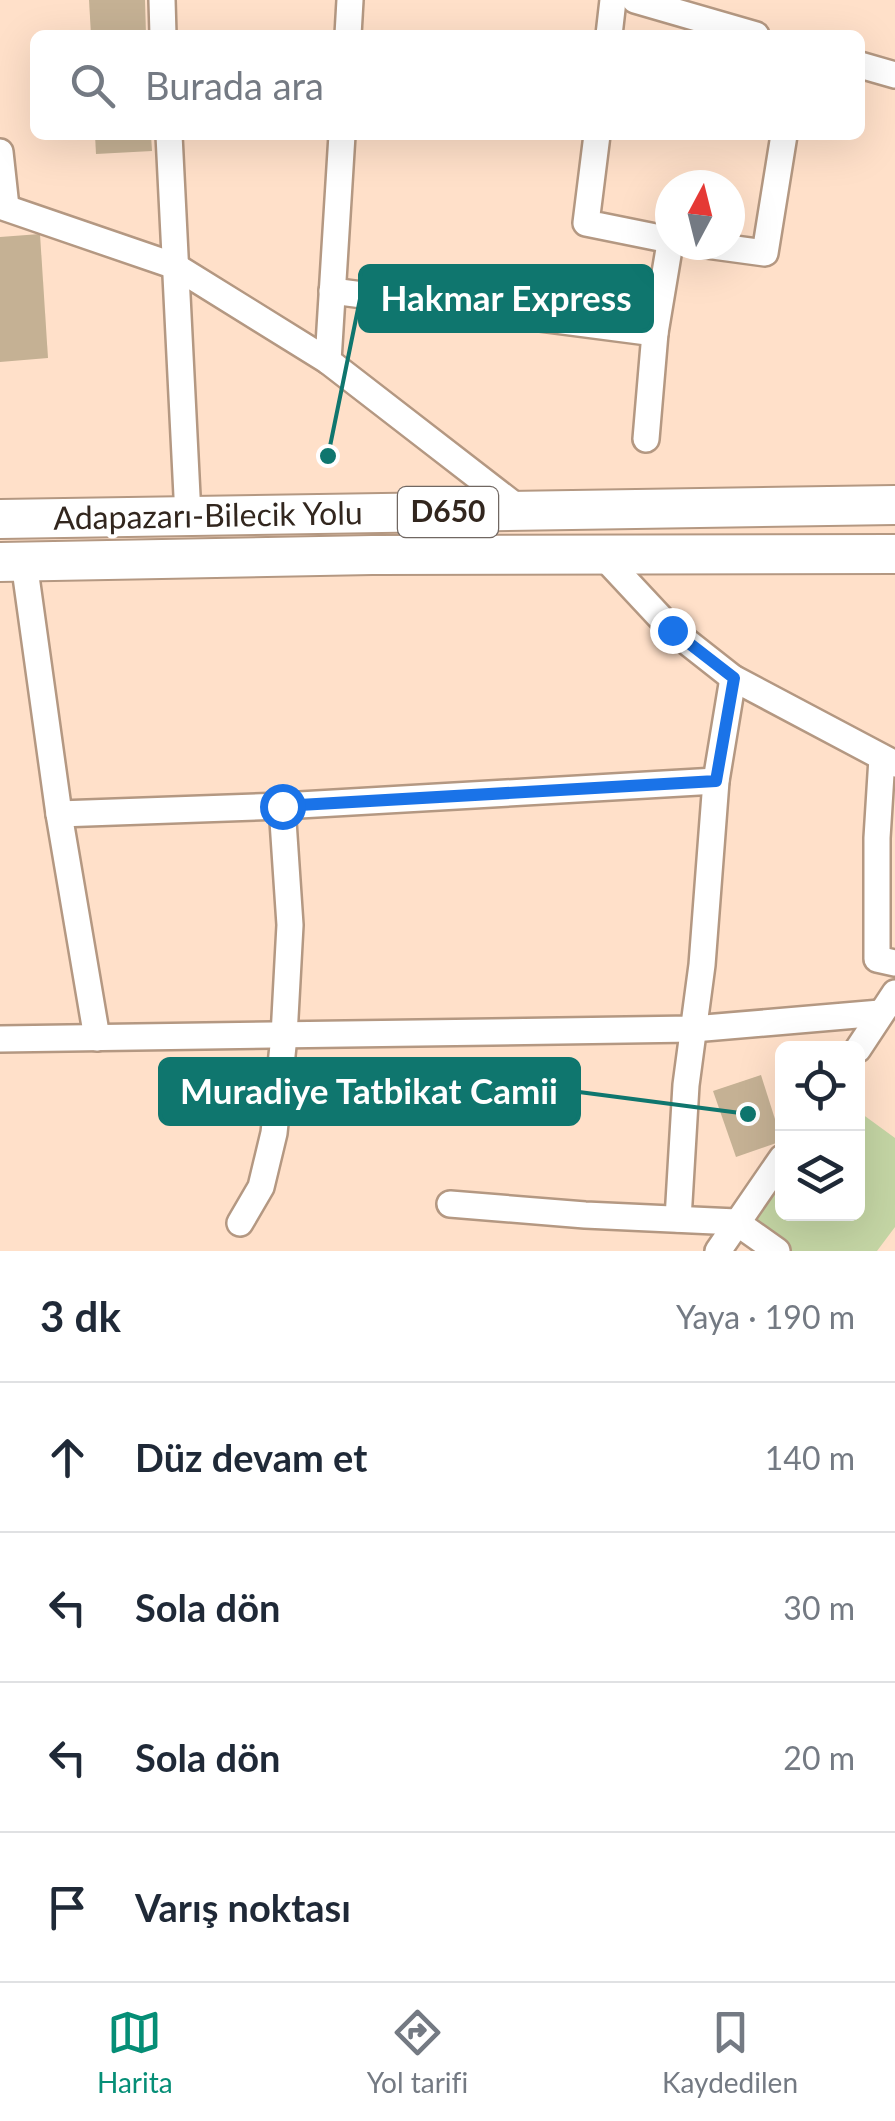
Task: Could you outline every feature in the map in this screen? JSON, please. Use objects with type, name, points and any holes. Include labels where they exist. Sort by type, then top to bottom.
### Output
[{"type":"highway","name":"Adapazarı-Bilecik Yolu","points":[[0,519],[895,505]]},
{"type":"highway","name":"Adapazarı-Bilecik Yolu","points":[[12,562],[372,555],[895,554]]},
{"type":"street","points":[[162,0],[163,30]]},
{"type":"street","points":[[348,30],[350,0]]},
{"type":"street","points":[[609,30],[613,0]]},
{"type":"street","points":[[634,0],[739,30]]},
{"type":"street","points":[[865,66],[895,75]]},
{"type":"street","points":[[168,140],[188,516]]},
{"type":"street","points":[[328,362],[342,140]]},
{"type":"street","points":[[596,140],[586,223],[655,238]]},
{"type":"street","points":[[745,250],[765,253],[783,140]]},
{"type":"street","points":[[0,152],[3,207],[175,266],[328,362],[522,511]]},
{"type":"street","points":[[646,440],[667,260]]},
{"type":"street","points":[[332,290],[656,333]]},
{"type":"street","points":[[602,555],[672,630],[734,678],[889,761],[876,838],[877,959],[895,963]]},
{"type":"street","points":[[12,562],[96,1038]]},
{"type":"street","points":[[678,1219],[686,1085],[702,965],[716,781],[734,678]]},
{"type":"street","points":[[59,814],[282,806],[716,781]]},
{"type":"street","points":[[240,1223],[261,1187],[274,1133],[284,1036],[290,925],[282,806]]},
{"type":"street","points":[[0,1038],[693,1029],[888,1003]]},
{"type":"street","points":[[863,1041],[888,1003]]},
{"type":"street","points":[[718,1251],[775,1168]]},
{"type":"street","points":[[450,1204],[736,1222],[776,1251]]},
{"type":"green space","points":[[865,1116],[895,1138],[895,1227],[877,1251],[777,1251],[736,1222],[775,1168],[775,1221],[865,1221]]},
{"type":"building","points":[[89,0],[145,0],[146,30],[91,30]]},
{"type":"building","points":[[95,140],[151,140],[152,151],[96,154]]},
{"type":"building","points":[[40,234],[48,358],[0,362],[0,237]]},
{"type":"building","points":[[761,1075],[775,1119],[775,1143],[736,1157],[713,1091]]},
{"type":"place","name":"Hakmar Express","points":[[328,456]]},
{"type":"place","name":"Muradiye Tatbikat Camii","points":[[748,1114]]},
{"type":"route","points":[[282,806],[716,781],[734,678],[672,630]]}]
